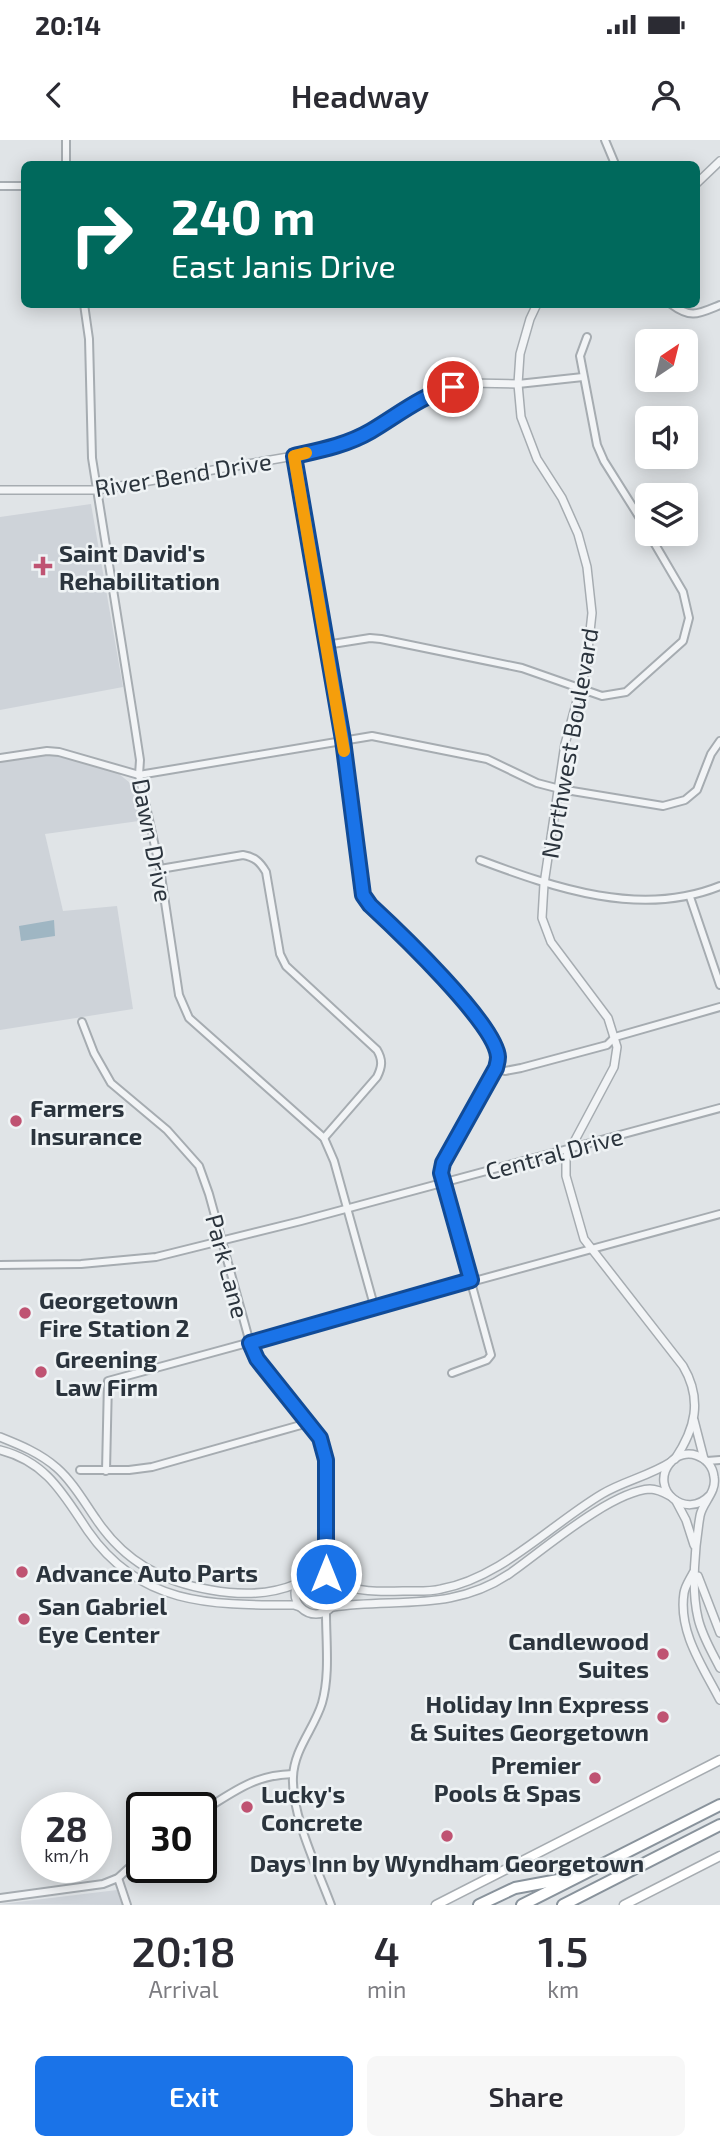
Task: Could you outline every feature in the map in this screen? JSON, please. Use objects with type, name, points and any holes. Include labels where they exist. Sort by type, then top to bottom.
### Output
[{"type":"highway","points":[[522,1905],[720,1805]]},
{"type":"highway","points":[[563,1905],[720,1825]]},
{"type":"highway","points":[[479,1905],[515,1888],[582,1875]]},
{"type":"main road","points":[[436,1905],[720,1760]]},
{"type":"main road","points":[[624,1905],[720,1856]]},
{"type":"street","points":[[66,140],[66,161]]},
{"type":"street","points":[[605,140],[614,161]]},
{"type":"street","points":[[700,180],[720,161]]},
{"type":"street","points":[[0,186],[21,186]]},
{"type":"street","points":[[678,308],[688,314],[698,314],[720,305]]},
{"type":"street","name":"Dawn Drive","points":[[85,308],[89,339],[90,425],[97,489],[133,712],[140,760],[139,775],[160,869],[179,995],[184,1012],[189,1018],[324,1138],[334,1161],[375,1309]]},
{"type":"street","name":"Northwest Boulevard","points":[[536,308],[522,344],[518,384],[521,418],[529,442],[573,522],[587,566],[592,628],[581,689],[567,731],[544,884],[542,918],[548,934],[608,1018],[615,1037]]},
{"type":"street","points":[[587,337],[580,356],[599,450],[635,510]]},
{"type":"street","points":[[518,384],[583,377]]},
{"type":"street","name":"River Bend Drive","points":[[0,490],[97,489],[294,456],[341,446],[370,432],[437,391],[469,383],[518,384]]},
{"type":"street","points":[[294,456],[343,740],[363,895],[370,905],[428,960],[466,1005],[498,1057],[496,1068],[443,1163],[441,1173],[491,1355],[487,1360],[452,1373]]},
{"type":"street","points":[[326,645],[370,638],[381,639],[522,668],[602,696],[626,692],[671,653],[683,641],[686,633],[689,618],[683,592],[656,546]]},
{"type":"street","points":[[0,758],[47,751],[59,752],[139,775],[372,736],[487,759],[537,783],[559,789],[656,806],[685,800],[697,790],[720,741]]},
{"type":"street","points":[[160,869],[243,855],[259,862],[266,872],[278,946],[286,967],[377,1050],[382,1058],[377,1077],[324,1138]]},
{"type":"street","points":[[480,860],[544,884],[630,900],[690,897],[720,886]]},
{"type":"street","points":[[690,897],[720,985]]},
{"type":"street","points":[[496,1068],[505,1071],[521,1068],[607,1045],[615,1037],[720,1007]]},
{"type":"street","name":"Park Lane","points":[[82,1022],[97,1061],[111,1083],[167,1130],[199,1167],[257,1359],[320,1438],[326,1460],[326,1574]]},
{"type":"street","points":[[333,1607],[443,1601],[478,1591],[508,1575],[608,1505],[638,1492],[655,1490],[691,1505],[699,1503],[711,1492],[714,1475],[706,1460],[694,1420],[691,1382],[683,1366],[592,1250],[581,1231],[566,1176],[566,1157],[614,1067],[617,1052],[615,1037]]},
{"type":"street","name":"Central Drive","points":[[0,1265],[134,1261],[222,1242],[720,1108]]},
{"type":"street","points":[[106,1471],[108,1381],[720,1214]]},
{"type":"street","points":[[694,1420],[687,1439],[664,1475],[664,1482],[686,1520],[695,1548]]},
{"type":"street","points":[[80,1470],[152,1467],[308,1423]]},
{"type":"street","points":[[0,1437],[29,1449],[57,1467],[116,1545],[149,1571],[187,1586],[222,1592],[275,1591],[296,1584],[308,1573],[326,1574],[334,1582],[375,1592],[439,1590],[480,1576],[603,1493],[689,1454],[706,1460],[720,1460]]},
{"type":"street","points":[[0,1450],[31,1463],[51,1479],[66,1495],[88,1531],[106,1552],[122,1568],[161,1591],[213,1604],[294,1605],[310,1614],[326,1613],[333,1607],[338,1597],[334,1582]]},
{"type":"street","points":[[720,1480],[700,1514],[695,1548],[698,1619],[720,1668]]},
{"type":"street","points":[[581,1507],[589,1517]]},
{"type":"street","points":[[514,1554],[522,1564]]},
{"type":"street","points":[[695,1569],[720,1633]]},
{"type":"street","points":[[695,1569],[684,1591],[685,1625],[690,1641],[720,1700]]},
{"type":"street","points":[[296,1584],[295,1595],[300,1607]]},
{"type":"street","points":[[439,1590],[443,1601]]},
{"type":"street","points":[[326,1613],[326,1687],[321,1706],[304,1737],[293,1774],[296,1805],[331,1905]]},
{"type":"street","points":[[217,1802],[254,1780],[265,1776],[293,1774]]},
{"type":"street","points":[[0,1898],[103,1884],[118,1878],[126,1871]]},
{"type":"street","points":[[118,1878],[127,1905]]},
{"type":"shaded area","points":[[91,504],[123,687],[0,710],[0,517]]},
{"type":"shaded area","points":[[41,754],[105,768],[119,774],[135,787],[142,801],[146,820],[45,834],[63,911],[117,906],[133,1009],[0,1030],[0,762]]},
{"type":"shaded area","points":[[117,1890],[122,1905],[1,1904]]},
{"type":"water","points":[[54,920],[55,936],[21,941],[19,926]]},
{"type":"slow traffic","points":[[306,453],[294,456],[344,751]]},
{"type":"place","name":"Saint David's Rehabilitation","points":[[43,566]]},
{"type":"place","name":"Farmers Insurance","points":[[16,1121]]},
{"type":"place","name":"Georgetown Fire Station 2","points":[[25,1313]]},
{"type":"place","name":"Greening Law Firm","points":[[41,1372]]},
{"type":"place","name":"Advance Auto Parts","points":[[22,1572]]},
{"type":"place","name":"San Gabriel Eye Center","points":[[24,1619]]},
{"type":"place","name":"Candlewood Suites","points":[[663,1654]]},
{"type":"place","name":"Holiday Inn Express & Suites Georgetown","points":[[663,1717]]},
{"type":"place","name":"Premier Pools & Spas","points":[[595,1778]]},
{"type":"place","name":"Lucky's Concrete","points":[[247,1807]]},
{"type":"place","name":"Days Inn by Wyndham Georgetown","points":[[447,1836]]},
{"type":"route","points":[[326,1574],[325,1452],[320,1438],[257,1359],[250,1343],[471,1280],[441,1173],[443,1163],[496,1068],[498,1057],[486,1033],[466,1005],[428,960],[370,905],[363,895],[343,740],[294,456],[341,446],[370,432],[437,391],[453,387]]}]
